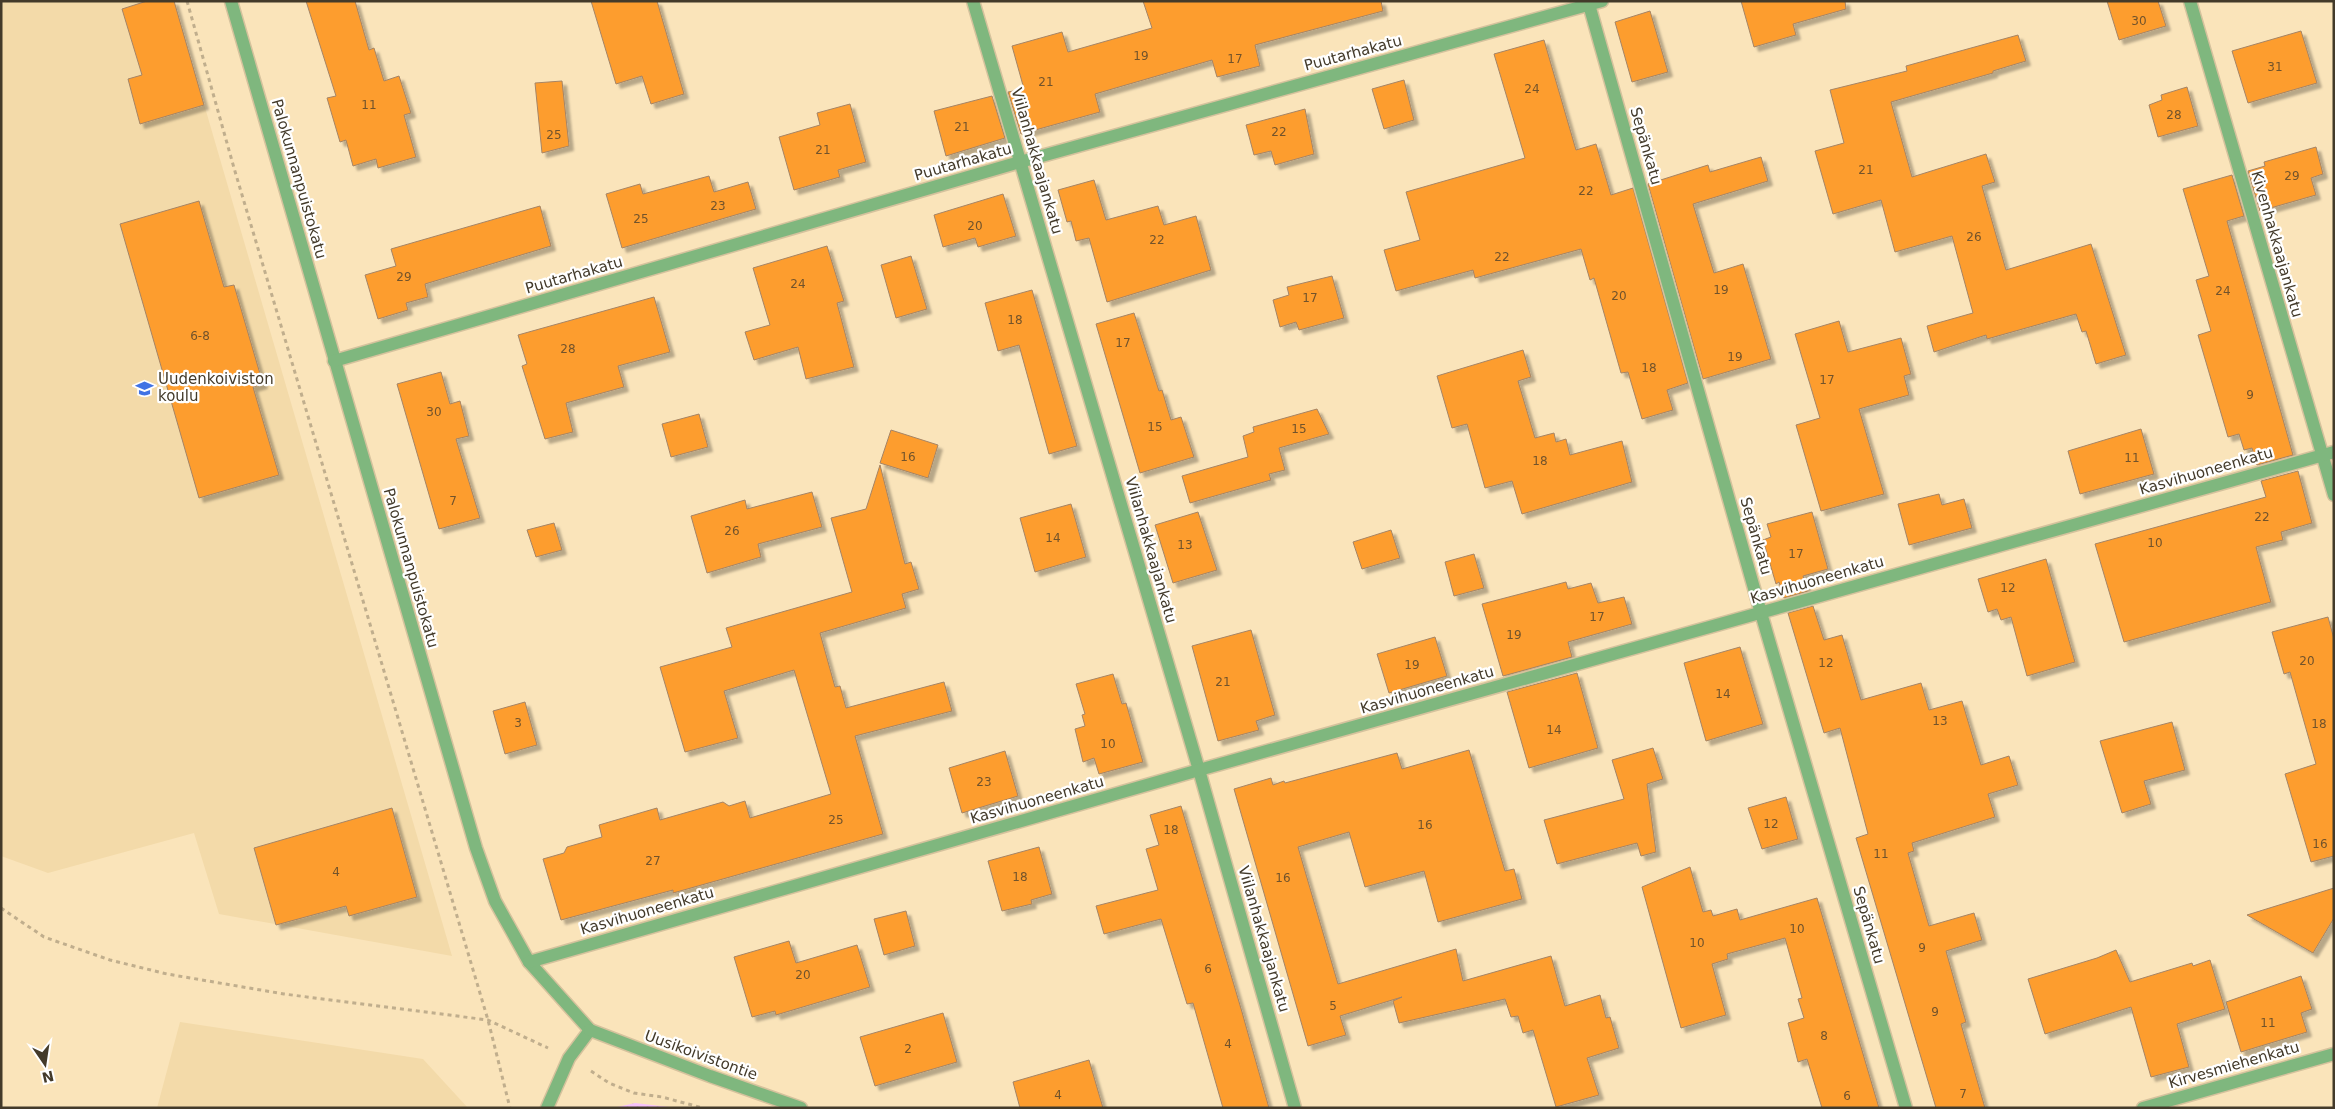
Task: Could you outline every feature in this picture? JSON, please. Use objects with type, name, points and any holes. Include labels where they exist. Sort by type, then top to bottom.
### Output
[{"type":"street","name":"Palokunnanpuistokatu","points":[[232,1],[334,361],[476,848],[495,901],[529,962],[590,1030]]},
{"type":"street","name":"Viilanhakkaajankatu","points":[[973,1],[1199,770],[1295,1108]]},
{"type":"street","name":"Kivenhakkaajankatu","points":[[2190,1],[2328,453],[2334,495]]},
{"type":"street","name":"Puutarhakatu","points":[[334,361],[1020,162],[1593,2]]},
{"type":"street","name":"Sepänkatu","points":[[1593,2],[1761,613],[1906,1108]]},
{"type":"street","name":"Kasvihuoneenkatu","points":[[529,962],[1199,770],[2328,453]]},
{"type":"street","points":[[547,1108],[569,1058],[590,1030]]},
{"type":"street","name":"Uusikoivistontie","points":[[590,1030],[710,1076],[801,1108]]},
{"type":"street","name":"Kirvesmiehenkatu","points":[[2143,1108],[2334,1054]]},
{"type":"path","points":[[187,1],[240,187],[488,1020],[510,1108]]},
{"type":"path","points":[[1,908],[44,937],[110,960],[166,974],[284,994],[488,1020],[569,1058],[609,1083],[634,1093],[662,1097],[703,1108]]},
{"type":"shaded area","name":"Uudenkoiviston koulu","points":[[1,1],[174,1],[452,956],[219,914],[194,833],[48,873],[1,856]]},
{"type":"shaded area","points":[[180,1022],[423,1059],[468,1108],[157,1108]]},
{"type":"shaded area","points":[[635,1103],[669,1107],[670,1108],[613,1108]]},
{"type":"building","points":[[147,1],[174,1],[204,105],[140,124],[128,79],[142,75],[122,9]]},
{"type":"building","points":[[306,1],[355,1],[369,50],[374,48],[384,81],[399,76],[411,113],[404,115],[416,157],[378,168],[376,159],[353,166],[346,140],[340,142],[327,98],[336,96]]},
{"type":"building","points":[[591,1],[657,1],[684,94],[651,104],[642,76],[616,84]]},
{"type":"building","points":[[1143,1],[1381,1],[1383,11],[1255,45],[1260,66],[1217,77],[1212,60],[1095,94],[1100,112],[1021,134],[1008,92],[1024,89],[1012,46],[1062,32],[1068,52],[1152,28]]},
{"type":"building","points":[[1741,1],[1845,1],[1846,9],[1793,24],[1796,35],[1754,47]]},
{"type":"building","points":[[2107,1],[2158,1],[2166,26],[2119,40]]},
{"type":"building","points":[[1650,11],[1668,72],[1632,82],[1615,22]]},
{"type":"building","points":[[2301,31],[2317,83],[2248,103],[2232,51]]},
{"type":"building","points":[[2018,35],[2026,61],[1993,71],[1993,73],[1891,102],[1912,177],[1986,154],[1995,182],[1982,186],[2006,270],[2091,244],[2126,355],[2096,364],[2086,331],[2082,332],[2076,314],[1987,339],[1986,335],[1934,352],[1927,326],[1973,313],[1952,236],[1895,252],[1881,200],[1833,214],[1815,151],[1844,143],[1830,90],[1907,71],[1906,66]]},
{"type":"building","points":[[1544,40],[1576,150],[1596,144],[1611,195],[1633,188],[1688,383],[1667,390],[1673,410],[1642,419],[1628,372],[1621,373],[1594,278],[1590,280],[1581,249],[1475,278],[1473,270],[1396,291],[1384,250],[1420,240],[1406,192],[1525,158],[1494,54]]},
{"type":"building","points":[[1404,80],[1414,120],[1384,129],[1372,89]]},
{"type":"building","points":[[562,81],[569,146],[542,153],[535,83]]},
{"type":"building","points":[[2187,87],[2198,126],[2158,137],[2149,105],[2162,100],[2161,95]]},
{"type":"building","points":[[992,96],[1005,138],[946,156],[934,111]]},
{"type":"building","points":[[850,104],[866,162],[838,170],[840,177],[794,190],[779,137],[820,125],[817,113]]},
{"type":"building","points":[[1305,109],[1314,154],[1275,165],[1271,151],[1254,155],[1246,125]]},
{"type":"building","points":[[2316,147],[2323,174],[2311,178],[2316,195],[2260,211],[2248,171],[2265,166],[2264,162]]},
{"type":"building","points":[[1761,157],[1768,181],[1693,204],[1714,273],[1743,264],[1771,359],[1703,379],[1648,184],[1708,165],[1710,172]]},
{"type":"building","points":[[2232,175],[2244,216],[2227,221],[2293,455],[2257,465],[2252,448],[2244,450],[2239,434],[2228,437],[2198,335],[2211,331],[2196,280],[2209,276],[2183,189]]},
{"type":"building","points":[[709,176],[714,192],[748,182],[756,209],[622,248],[606,194],[640,184],[643,194]]},
{"type":"building","points":[[1094,180],[1106,220],[1158,206],[1164,225],[1196,216],[1211,270],[1107,302],[1089,238],[1076,241],[1071,221],[1067,222],[1058,190]]},
{"type":"building","points":[[1003,194],[1016,236],[978,247],[975,238],[943,247],[934,215]]},
{"type":"building","points":[[199,201],[224,287],[234,285],[263,384],[253,387],[279,475],[199,498],[120,224]]},
{"type":"building","points":[[540,206],[551,246],[425,284],[428,297],[406,303],[408,310],[378,319],[365,275],[396,266],[391,249]]},
{"type":"building","points":[[827,246],[844,301],[837,303],[854,367],[806,379],[798,347],[754,360],[745,332],[770,325],[753,268]]},
{"type":"building","points":[[911,256],[927,309],[896,318],[881,265]]},
{"type":"building","points":[[1332,276],[1344,318],[1299,330],[1296,322],[1280,327],[1273,300],[1289,295],[1287,287]]},
{"type":"building","points":[[1032,290],[1077,446],[1049,454],[1019,345],[998,351],[985,303]]},
{"type":"building","points":[[654,297],[670,352],[618,366],[624,387],[566,403],[573,432],[545,439],[522,366],[527,364],[518,335]]},
{"type":"building","points":[[1134,313],[1159,391],[1162,390],[1171,420],[1181,417],[1194,457],[1140,473],[1096,324]]},
{"type":"building","points":[[1839,321],[1848,352],[1901,338],[1911,374],[1904,376],[1909,395],[1859,409],[1884,494],[1821,511],[1796,425],[1820,418],[1795,334]]},
{"type":"building","points":[[1523,350],[1531,377],[1518,381],[1535,438],[1554,433],[1556,442],[1566,439],[1570,455],[1622,441],[1632,482],[1522,514],[1512,481],[1485,488],[1467,424],[1452,428],[1437,376]]},
{"type":"building","points":[[441,372],[450,404],[460,401],[469,436],[456,439],[480,518],[439,529],[397,384]]},
{"type":"building","points":[[1317,409],[1329,434],[1279,448],[1285,470],[1269,474],[1271,480],[1190,503],[1182,476],[1248,457],[1243,436],[1254,432],[1253,427]]},
{"type":"building","points":[[699,414],[708,447],[671,457],[662,424]]},
{"type":"building","points":[[2141,429],[2154,474],[2080,494],[2068,451]]},
{"type":"building","points":[[891,430],[938,445],[928,478],[880,463]]},
{"type":"building","points":[[880,465],[905,564],[911,562],[919,589],[902,594],[906,608],[820,633],[835,687],[840,686],[846,708],[944,682],[952,711],[855,736],[883,834],[673,893],[673,890],[561,920],[543,859],[564,853],[567,847],[602,837],[599,825],[657,808],[660,820],[723,802],[729,806],[745,801],[750,818],[831,794],[794,670],[724,691],[738,738],[685,752],[660,667],[732,647],[726,628],[852,592],[831,518],[866,509]]},
{"type":"building","points":[[2298,471],[2312,523],[2281,532],[2283,540],[2256,547],[2271,602],[2124,642],[2095,544],[2266,497],[2261,481]]},
{"type":"building","points":[[812,492],[822,527],[758,544],[761,557],[707,573],[691,516],[745,500],[747,509]]},
{"type":"building","points":[[1939,494],[1942,505],[1964,499],[1972,528],[1909,545],[1898,504]]},
{"type":"building","points":[[1071,504],[1086,557],[1035,572],[1020,518]]},
{"type":"building","points":[[1198,512],[1217,570],[1173,583],[1155,525]]},
{"type":"building","points":[[1812,512],[1828,569],[1803,576],[1808,591],[1784,598],[1779,582],[1776,584],[1763,540],[1771,537],[1767,524]]},
{"type":"building","points":[[554,523],[562,550],[536,557],[527,530]]},
{"type":"building","points":[[1391,530],[1400,558],[1362,569],[1353,542]]},
{"type":"building","points":[[1474,554],[1484,588],[1454,596],[1445,562]]},
{"type":"building","points":[[2046,559],[2075,662],[2027,676],[2011,617],[2001,620],[1997,609],[1988,612],[1978,579]]},
{"type":"building","points":[[1566,582],[1568,589],[1591,583],[1598,603],[1624,597],[1632,624],[1568,642],[1572,657],[1503,676],[1482,604]]},
{"type":"building","points":[[1813,606],[1824,640],[1842,635],[1861,700],[1921,683],[1929,710],[1962,701],[1981,765],[2009,756],[2018,785],[1988,794],[1995,817],[1912,843],[1914,851],[1908,853],[1929,926],[1974,913],[1982,940],[1946,951],[1966,1022],[1961,1024],[1985,1108],[1936,1108],[1856,838],[1868,834],[1840,728],[1824,733],[1788,613]]},
{"type":"building","points":[[2328,617],[2334,639],[2334,856],[2311,862],[2285,774],[2316,764],[2290,672],[2284,674],[2272,632]]},
{"type":"building","points":[[1251,630],[1275,715],[1256,721],[1259,730],[1218,741],[1192,646]]},
{"type":"building","points":[[1435,637],[1447,676],[1389,693],[1377,654]]},
{"type":"building","points":[[1740,647],[1763,724],[1706,741],[1684,663]]},
{"type":"building","points":[[1577,673],[1598,748],[1529,768],[1507,692]]},
{"type":"building","points":[[1113,674],[1122,704],[1126,703],[1143,762],[1099,774],[1094,758],[1083,762],[1075,729],[1085,726],[1082,715],[1085,714],[1076,684]]},
{"type":"building","points":[[525,702],[537,745],[505,754],[493,711]]},
{"type":"building","points":[[2172,722],[2185,770],[2144,781],[2151,804],[2122,813],[2100,741]]},
{"type":"building","points":[[1653,748],[1663,779],[1647,784],[1656,852],[1641,856],[1637,843],[1557,864],[1544,820],[1624,799],[1612,760]]},
{"type":"building","points":[[1469,750],[1505,871],[1514,869],[1522,899],[1438,922],[1424,871],[1365,887],[1349,832],[1298,847],[1338,984],[1456,949],[1463,981],[1551,956],[1565,1006],[1600,995],[1606,1018],[1610,1017],[1619,1048],[1587,1058],[1599,1095],[1556,1107],[1533,1030],[1523,1033],[1518,1016],[1511,1017],[1505,999],[1399,1023],[1393,1001],[1402,997],[1340,1016],[1346,1035],[1308,1046],[1234,789],[1271,778],[1273,785],[1284,781],[1285,783],[1397,753],[1402,769]]},
{"type":"building","points":[[1005,751],[1018,796],[962,813],[949,768]]},
{"type":"building","points":[[1786,797],[1798,839],[1762,849],[1748,808]]},
{"type":"building","points":[[1181,806],[1269,1108],[1223,1108],[1193,1003],[1187,1004],[1161,919],[1104,934],[1096,906],[1158,890],[1146,849],[1159,845],[1150,815]]},
{"type":"building","points":[[392,808],[417,897],[349,916],[346,906],[276,925],[254,848]]},
{"type":"building","points":[[1039,847],[1052,894],[1031,900],[1032,904],[1002,911],[988,861]]},
{"type":"building","points":[[1690,867],[1703,912],[1711,910],[1713,916],[1737,909],[1740,920],[1817,898],[1879,1108],[1822,1108],[1807,1059],[1798,1062],[1788,1023],[1804,1018],[1798,999],[1802,998],[1785,938],[1727,954],[1728,959],[1712,964],[1726,1015],[1681,1028],[1642,887]]},
{"type":"building","points":[[2334,888],[2334,918],[2313,953],[2247,915]]},
{"type":"building","points":[[906,911],[915,946],[884,955],[874,919]]},
{"type":"building","points":[[789,941],[796,963],[857,945],[870,987],[776,1015],[775,1011],[752,1017],[734,957]]},
{"type":"building","points":[[2116,950],[2130,982],[2192,963],[2193,966],[2210,960],[2225,1009],[2177,1024],[2189,1067],[2151,1077],[2131,1007],[2045,1034],[2028,979],[2097,958]]},
{"type":"building","points":[[2301,976],[2312,1009],[2301,1013],[2307,1032],[2241,1052],[2226,1002]]},
{"type":"building","points":[[943,1013],[957,1062],[875,1086],[860,1037]]},
{"type":"building","points":[[1089,1060],[1103,1108],[1020,1108],[1013,1082]]},
{"type":"place","name":"Uudenkoiviston koulu","points":[[144,388]]}]
